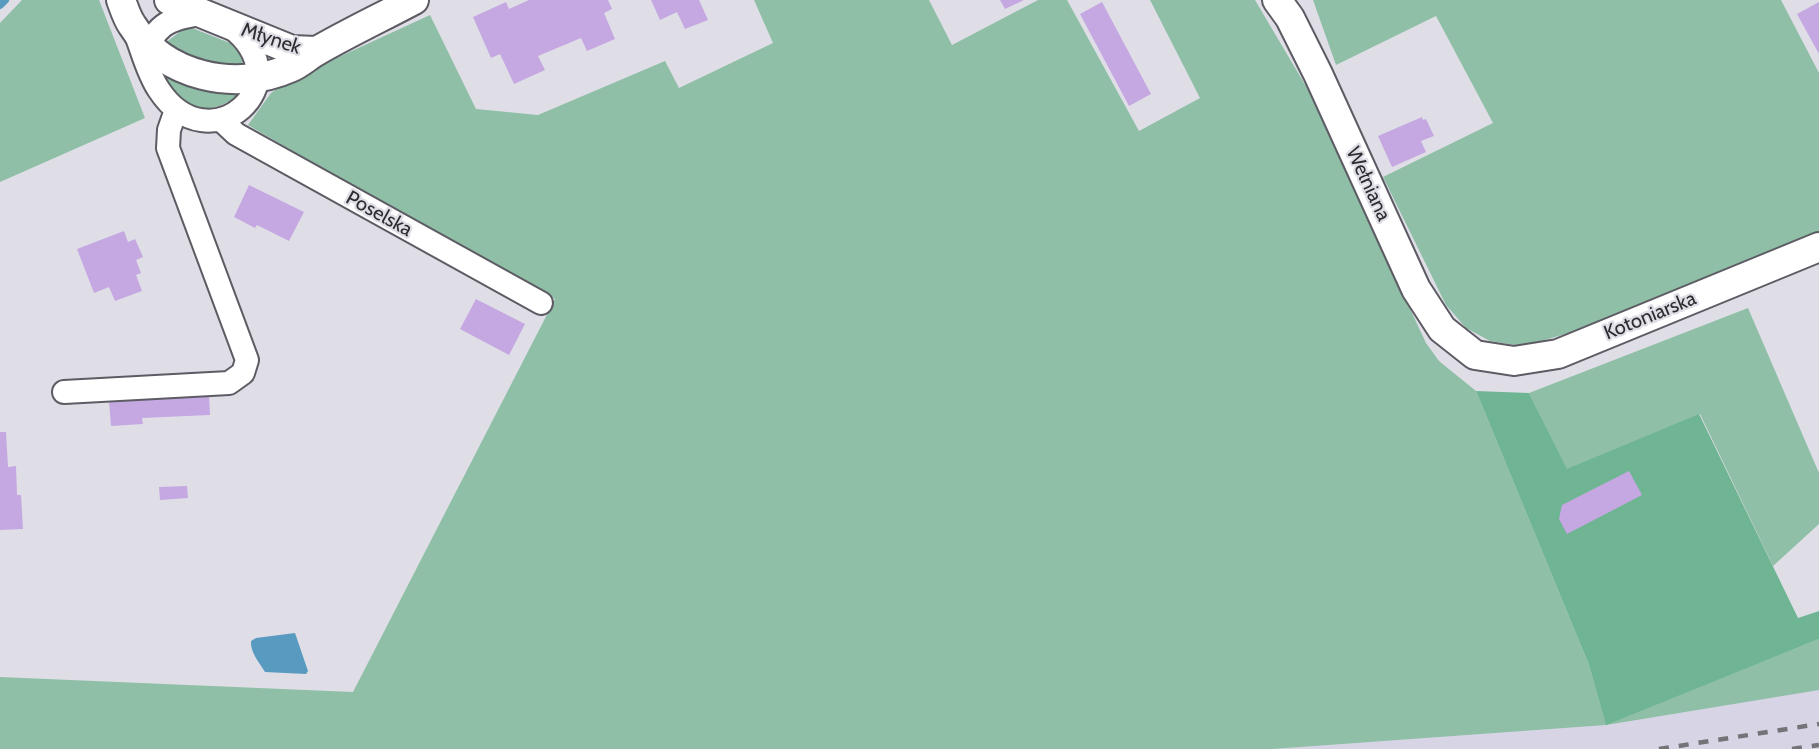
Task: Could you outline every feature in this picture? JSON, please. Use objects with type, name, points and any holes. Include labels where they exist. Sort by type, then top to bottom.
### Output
[{"type":"street","name":"Młynek","points":[[169,0],[292,50],[316,51]]},
{"type":"street","name":"Młynek","points":[[137,33],[151,49],[178,66],[207,76],[234,80],[258,78],[292,68],[316,51],[414,0]]},
{"type":"street","name":"Wełniana","points":[[1277,0],[1290,18],[1318,74],[1416,289],[1442,329],[1475,355]]},
{"type":"street","points":[[201,14],[180,17],[156,31],[137,33],[158,90],[176,110],[197,119],[221,120],[242,109],[252,95],[258,78],[253,53],[242,36],[227,24]]},
{"type":"street","points":[[64,392],[229,383],[243,373],[247,360],[168,148],[169,130],[176,110]]},
{"type":"street","name":"Poselska","points":[[221,120],[236,134],[541,303]]},
{"type":"street","name":"Kotoniarska","points":[[1475,355],[1514,361],[1558,354],[1819,247]]},
{"type":"shaded area","points":[[1819,688],[1819,749],[1273,749],[1606,725]]},
{"type":"green space","points":[[22,0],[99,0],[145,118],[0,182],[0,23]]},
{"type":"green space","points":[[754,0],[929,0],[952,45],[1038,0],[1067,0],[1139,131],[1200,98],[1150,0],[1255,0],[1307,88],[1426,343],[1439,361],[1476,391],[1589,665],[1606,724],[1819,639],[1819,690],[1606,725],[1273,749],[0,749],[0,677],[353,692],[555,299],[427,230],[248,125],[271,93],[291,79],[430,15],[476,109],[538,115],[665,61],[679,88],[773,43]]},
{"type":"green space","points":[[1313,0],[1781,0],[1819,73],[1819,236],[1606,322],[1538,342],[1515,345],[1490,341],[1466,328],[1446,305],[1383,177],[1493,123],[1436,16],[1336,65]]},
{"type":"green space","points":[[187,26],[230,43],[239,53],[245,69],[211,66],[164,44]]},
{"type":"green space","points":[[156,66],[196,88],[215,91],[241,89],[229,101],[219,106],[199,107],[190,104],[174,91]]},
{"type":"green space","points":[[1748,308],[1819,473],[1819,524],[1773,566],[1700,414],[1567,470],[1529,393]]},
{"type":"green space","points":[[1476,391],[1529,393],[1567,469],[1699,414],[1798,618],[1819,611],[1819,639],[1606,725],[1589,665]]},
{"type":"water","points":[[295,633],[308,671],[306,674],[265,672],[253,653],[251,641],[256,638]]},
{"type":"building","points":[[529,0],[608,0],[612,9],[604,13],[615,39],[587,51],[581,38],[538,56],[545,70],[514,84],[500,54],[491,58],[473,17],[506,2],[509,9]]},
{"type":"building","points":[[651,0],[699,0],[708,20],[685,29],[677,12],[660,20]]},
{"type":"building","points":[[1000,0],[1024,0],[1005,9]]},
{"type":"building","points":[[1102,2],[1151,94],[1129,106],[1080,14]]},
{"type":"building","points":[[1819,2],[1819,54],[1797,14]]},
{"type":"building","points":[[1422,117],[1423,120],[1426,119],[1434,136],[1421,141],[1426,152],[1392,167],[1378,136]]},
{"type":"building","points":[[249,185],[304,212],[289,241],[257,225],[255,228],[234,217]]},
{"type":"building","points":[[124,231],[128,242],[135,239],[143,257],[136,260],[141,273],[136,275],[142,291],[115,301],[109,287],[94,293],[77,249]]},
{"type":"building","points":[[476,299],[525,324],[509,355],[460,329]]},
{"type":"building","points":[[209,395],[210,415],[142,418],[143,424],[111,426],[109,401]]},
{"type":"building","points":[[0,432],[6,432],[8,467],[16,466],[17,495],[21,495],[23,529],[0,530]]},
{"type":"building","points":[[1629,471],[1642,495],[1567,534],[1559,519],[1562,505]]},
{"type":"building","points":[[187,486],[188,498],[160,500],[159,487]]},
{"type":"waterway","points":[[0,5],[5,0]]},
{"type":"railway","points":[[1659,749],[1819,724]]},
{"type":"railway","points":[[1792,749],[1819,745]]}]
